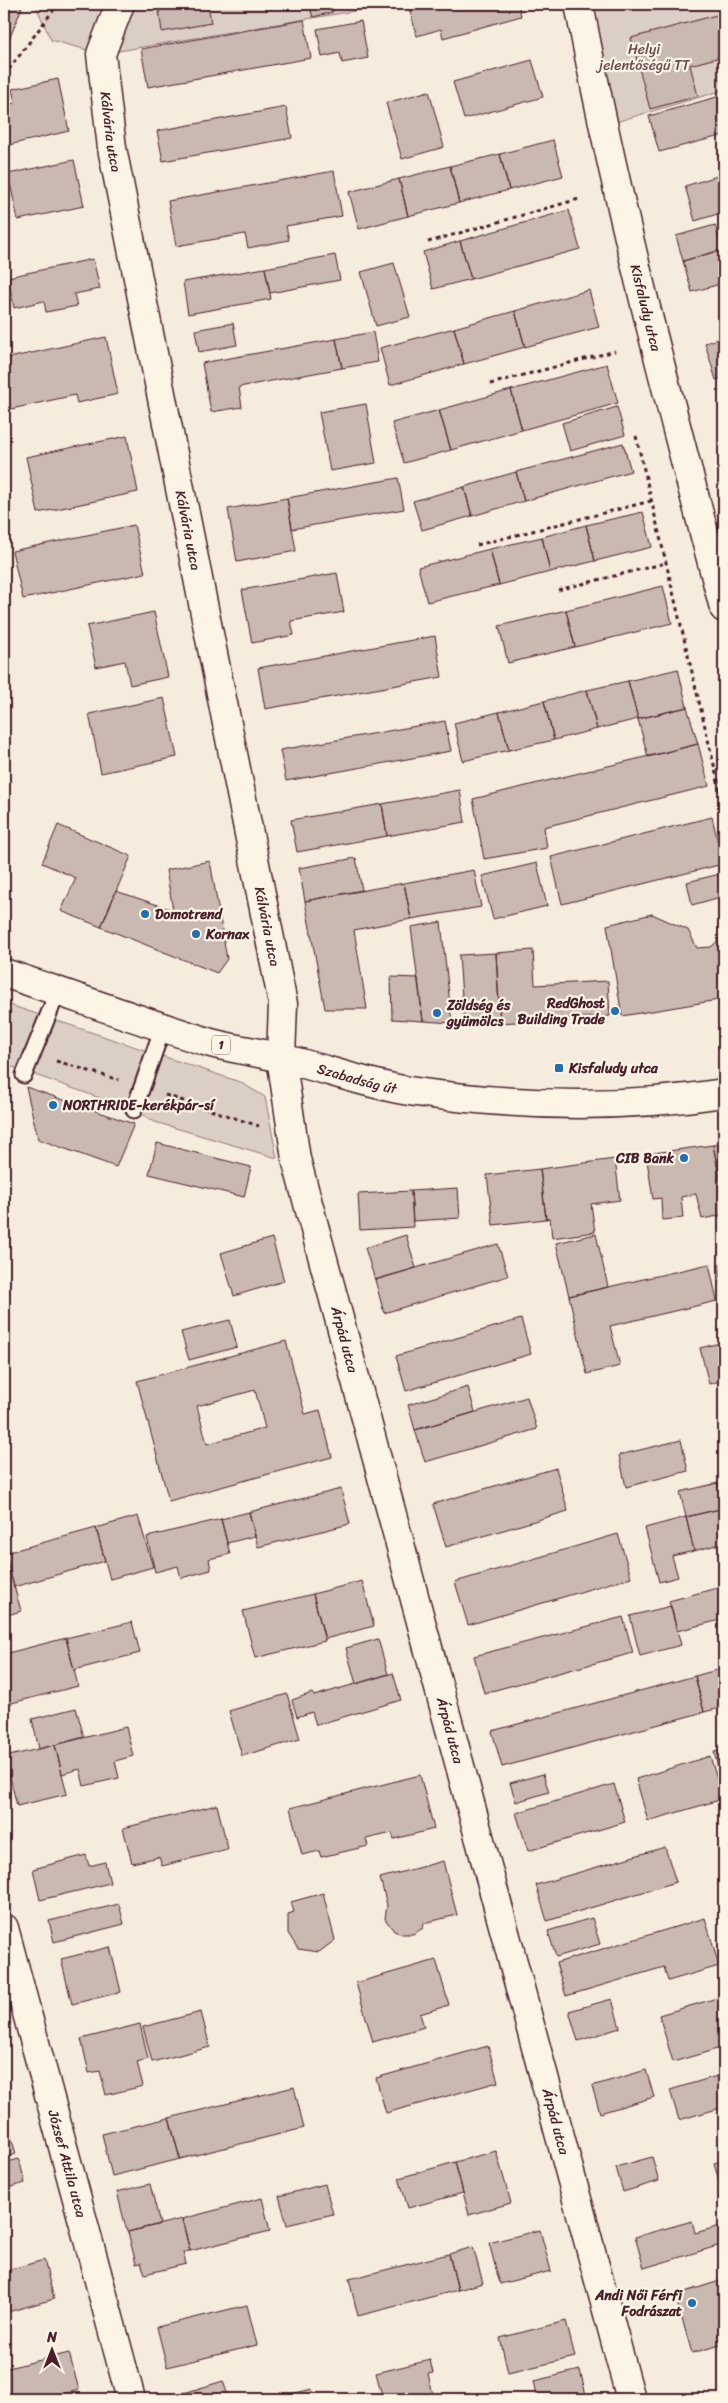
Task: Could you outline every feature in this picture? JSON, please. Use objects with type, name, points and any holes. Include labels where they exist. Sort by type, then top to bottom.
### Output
[{"type":"street","name":"Kálvária utca","points":[[120,4],[101,54],[112,148],[283,1004],[281,1058]]},
{"type":"street","name":"Kisfaludy utca","points":[[579,4],[602,126],[653,341],[724,608]]},
{"type":"street","name":"Szabadság út","points":[[4,973],[213,1043],[281,1058],[355,1080],[408,1091],[509,1101],[636,1101],[695,1098],[724,1093]]},
{"type":"street","name":"Árpád utca","points":[[281,1058],[296,1159],[313,1226],[631,2399]]},
{"type":"street","name":"József Attila utca","points":[[4,1928],[131,2399]]},
{"type":"lane","points":[[24,1075],[58,991]]},
{"type":"lane","points":[[134,1110],[163,1026]]},
{"type":"path","points":[[4,76],[58,4]]},
{"type":"path","points":[[428,242],[579,199]]},
{"type":"path","points":[[490,384],[615,351]]},
{"type":"path","points":[[636,436],[724,807]]},
{"type":"path","points":[[478,545],[651,501]]},
{"type":"path","points":[[558,590],[666,563]]},
{"type":"path","points":[[214,1110],[219,1114],[293,1136]]},
{"type":"green space","points":[[35,4],[395,4],[101,54],[51,40]]},
{"type":"green space","name":"Helyi jelentőségű TT","points":[[579,4],[724,4],[724,90],[602,126]]},
{"type":"green space","points":[[4,1003],[240,1082],[265,1097],[277,1158],[155,1122],[134,1110],[4,1064]]},
{"type":"building","points":[[4,4],[22,7],[9,40],[4,39]]},
{"type":"building","points":[[193,4],[208,4],[211,23],[162,32],[159,10]]},
{"type":"building","points":[[309,4],[331,4],[333,12],[313,17]]},
{"type":"building","points":[[424,4],[518,4],[521,16],[443,38],[441,29],[417,36],[409,8]]},
{"type":"building","points":[[715,4],[724,4],[724,10],[718,12]]},
{"type":"building","points":[[724,13],[724,56],[690,65],[698,96],[650,109],[631,38]]},
{"type":"building","points":[[304,20],[311,58],[148,87],[141,49]]},
{"type":"building","points":[[361,21],[368,58],[342,63],[340,53],[322,57],[317,29]]},
{"type":"building","points":[[532,60],[543,97],[464,119],[453,82]]},
{"type":"building","points":[[58,79],[69,131],[4,146],[4,105],[15,103],[12,89]]},
{"type":"building","points":[[429,91],[444,147],[402,159],[386,103]]},
{"type":"building","points":[[724,95],[724,135],[659,152],[649,116]]},
{"type":"building","points":[[286,107],[292,138],[163,161],[157,131]]},
{"type":"building","points":[[553,140],[563,176],[509,190],[500,154]]},
{"type":"building","points":[[500,154],[509,190],[459,203],[450,166]]},
{"type":"building","points":[[74,160],[84,206],[18,220],[8,174]]},
{"type":"building","points":[[450,166],[459,203],[408,216],[399,179]]},
{"type":"building","points":[[334,171],[342,216],[286,226],[289,240],[248,248],[245,234],[176,246],[168,201]]},
{"type":"building","points":[[724,174],[724,212],[695,221],[685,186]]},
{"type":"building","points":[[399,179],[408,216],[359,229],[349,192]]},
{"type":"building","points":[[569,210],[580,249],[471,279],[460,241]]},
{"type":"building","points":[[715,225],[722,250],[683,261],[676,236]]},
{"type":"building","points":[[460,241],[471,279],[433,289],[423,252]]},
{"type":"building","points":[[724,249],[724,283],[692,292],[683,261]]},
{"type":"building","points":[[335,255],[340,280],[270,293],[265,268]]},
{"type":"building","points":[[93,259],[100,289],[74,294],[77,306],[46,312],[44,301],[14,308],[8,277]]},
{"type":"building","points":[[394,263],[410,317],[376,326],[361,272]]},
{"type":"building","points":[[265,268],[271,299],[188,314],[183,282]]},
{"type":"building","points":[[589,290],[599,327],[525,347],[515,311]]},
{"type":"building","points":[[515,311],[525,347],[464,364],[454,328]]},
{"type":"building","points":[[233,323],[237,345],[199,352],[195,330]]},
{"type":"building","points":[[454,328],[464,364],[390,385],[380,348]]},
{"type":"building","points":[[373,332],[378,362],[342,368],[336,339]]},
{"type":"building","points":[[106,337],[118,394],[77,403],[75,395],[7,410],[4,396],[4,359]]},
{"type":"building","points":[[724,337],[724,377],[716,380],[705,343]]},
{"type":"building","points":[[336,339],[342,368],[239,387],[242,407],[211,412],[202,363]]},
{"type":"building","points":[[607,364],[618,403],[522,430],[511,390]]},
{"type":"building","points":[[511,390],[522,430],[451,450],[439,410]]},
{"type":"building","points":[[366,404],[376,463],[330,471],[319,412]]},
{"type":"building","points":[[617,407],[625,435],[570,451],[562,423]]},
{"type":"building","points":[[439,410],[451,450],[404,463],[392,423]]},
{"type":"building","points":[[127,436],[138,492],[38,513],[26,457]]},
{"type":"building","points":[[623,443],[631,471],[524,501],[516,472]]},
{"type":"building","points":[[516,472],[524,501],[472,516],[464,487]]},
{"type":"building","points":[[398,478],[404,509],[292,529],[287,498]]},
{"type":"building","points":[[464,487],[472,516],[422,530],[413,501]]},
{"type":"building","points":[[287,498],[296,551],[237,562],[228,509]]},
{"type":"building","points":[[643,512],[652,547],[595,561],[586,525]]},
{"type":"building","points":[[134,525],[145,573],[23,599],[12,551]]},
{"type":"building","points":[[586,525],[595,561],[550,572],[542,537]]},
{"type":"building","points":[[542,537],[550,572],[499,585],[490,549]]},
{"type":"building","points":[[490,549],[499,585],[427,602],[418,567]]},
{"type":"building","points":[[337,573],[344,612],[291,621],[294,635],[252,643],[242,590]]},
{"type":"building","points":[[663,586],[672,623],[575,647],[566,610]]},
{"type":"building","points":[[566,610],[575,647],[508,663],[499,626]]},
{"type":"building","points":[[154,612],[168,677],[130,685],[125,661],[96,667],[87,626]]},
{"type":"building","points":[[435,636],[442,677],[265,709],[258,668]]},
{"type":"building","points":[[678,669],[687,707],[638,719],[628,681]]},
{"type":"building","points":[[628,681],[638,719],[597,729],[587,690]]},
{"type":"building","points":[[587,690],[597,729],[554,740],[544,701]]},
{"type":"building","points":[[164,698],[177,757],[101,773],[89,714]]},
{"type":"building","points":[[544,701],[554,740],[509,750],[499,712]]},
{"type":"building","points":[[687,707],[698,744],[648,757],[638,719]]},
{"type":"building","points":[[499,712],[509,750],[463,761],[454,723]]},
{"type":"building","points":[[445,721],[451,751],[286,781],[280,750]]},
{"type":"building","points":[[698,744],[709,786],[544,827],[547,848],[484,859],[473,799]]},
{"type":"building","points":[[460,790],[465,822],[387,836],[382,804]]},
{"type":"building","points":[[382,804],[387,836],[297,852],[291,820]]},
{"type":"building","points":[[712,817],[723,864],[562,904],[551,857]]},
{"type":"building","points":[[58,825],[131,856],[101,927],[61,911],[76,878],[42,863]]},
{"type":"building","points":[[356,858],[362,890],[305,901],[299,868]]},
{"type":"building","points":[[210,861],[227,959],[217,973],[101,927],[116,891],[173,910],[166,870]]},
{"type":"building","points":[[537,863],[547,906],[493,919],[482,876]]},
{"type":"building","points":[[474,870],[481,907],[411,919],[404,883]]},
{"type":"building","points":[[724,873],[724,896],[692,905],[687,882]]},
{"type":"building","points":[[404,883],[411,919],[354,930],[367,1009],[325,1009],[305,901]]},
{"type":"building","points":[[652,914],[688,930],[697,948],[711,947],[720,939],[724,939],[724,999],[622,1016],[607,925]]},
{"type":"building","points":[[441,922],[452,1023],[423,1021],[411,927]]},
{"type":"building","points":[[533,950],[535,985],[608,981],[610,1016],[500,1023],[496,953]]},
{"type":"building","points":[[496,953],[500,1023],[464,1025],[459,955]]},
{"type":"building","points":[[391,977],[418,978],[423,1021],[392,1019]]},
{"type":"building","points":[[26,1087],[134,1124],[116,1167],[38,1139]]},
{"type":"building","points":[[157,1143],[251,1167],[244,1197],[149,1174]]},
{"type":"building","points":[[724,1143],[724,1199],[713,1145]]},
{"type":"building","points":[[713,1145],[724,1199],[724,1215],[702,1219],[696,1194],[681,1197],[683,1218],[662,1220],[661,1198],[653,1199],[646,1154]]},
{"type":"building","points":[[615,1159],[620,1200],[591,1204],[595,1232],[552,1238],[550,1218],[546,1219],[540,1169]]},
{"type":"building","points":[[540,1169],[546,1219],[493,1225],[487,1175]]},
{"type":"building","points":[[458,1188],[460,1218],[413,1221],[411,1191]]},
{"type":"building","points":[[411,1191],[413,1227],[360,1230],[358,1194]]},
{"type":"building","points":[[596,1234],[608,1287],[569,1296],[556,1243]]},
{"type":"building","points":[[406,1235],[416,1268],[375,1280],[365,1248]]},
{"type":"building","points":[[272,1238],[284,1281],[234,1296],[221,1253]]},
{"type":"building","points":[[498,1244],[508,1276],[384,1313],[375,1280]]},
{"type":"building","points":[[709,1264],[717,1301],[610,1326],[620,1366],[587,1374],[569,1296]]},
{"type":"building","points":[[724,1264],[724,1292],[718,1265]]},
{"type":"building","points":[[521,1319],[531,1354],[406,1391],[396,1356]]},
{"type":"building","points":[[230,1320],[237,1347],[189,1360],[181,1332]]},
{"type":"building","points":[[286,1341],[305,1414],[320,1410],[332,1457],[169,1501],[137,1381]],"holes":[[[255,1390],[265,1428],[207,1444],[197,1406]]]},
{"type":"building","points":[[724,1342],[724,1380],[709,1384],[700,1348]]},
{"type":"building","points":[[468,1387],[475,1412],[415,1430],[408,1405]]},
{"type":"building","points":[[527,1397],[537,1429],[425,1462],[415,1430]]},
{"type":"building","points":[[681,1440],[688,1471],[626,1487],[619,1455]]},
{"type":"building","points":[[556,1468],[568,1511],[446,1547],[433,1504]]},
{"type":"building","points":[[718,1483],[724,1508],[686,1517],[680,1492]]},
{"type":"building","points":[[341,1489],[350,1524],[258,1547],[249,1512]]},
{"type":"building","points":[[724,1508],[724,1543],[694,1551],[686,1517]]},
{"type":"building","points":[[249,1512],[255,1536],[227,1543],[221,1519]]},
{"type":"building","points":[[138,1516],[153,1567],[110,1579],[96,1528]]},
{"type":"building","points":[[686,1517],[694,1551],[672,1556],[678,1577],[659,1582],[645,1528]]},
{"type":"building","points":[[221,1519],[230,1554],[209,1559],[211,1570],[181,1578],[178,1566],[155,1572],[147,1537]]},
{"type":"building","points":[[96,1528],[105,1561],[14,1587],[5,1553]]},
{"type":"building","points":[[618,1534],[631,1577],[468,1625],[455,1582]]},
{"type":"building","points":[[4,1550],[21,1611],[4,1616]]},
{"type":"building","points":[[362,1581],[374,1626],[325,1639],[313,1594]]},
{"type":"building","points":[[724,1586],[724,1619],[677,1631],[669,1601]]},
{"type":"building","points":[[313,1594],[325,1641],[255,1658],[243,1611]]},
{"type":"building","points":[[671,1606],[681,1645],[640,1656],[630,1616]]},
{"type":"building","points":[[623,1617],[633,1653],[484,1693],[474,1656]]},
{"type":"building","points":[[132,1622],[140,1653],[74,1670],[66,1638]]},
{"type":"building","points":[[66,1638],[78,1686],[4,1705],[4,1654]]},
{"type":"building","points":[[378,1639],[388,1674],[356,1684],[346,1648]]},
{"type":"building","points":[[724,1668],[724,1707],[704,1712],[695,1676]]},
{"type":"building","points":[[393,1673],[401,1700],[316,1725],[312,1712],[297,1717],[292,1700],[312,1693],[314,1696]]},
{"type":"building","points":[[695,1676],[704,1712],[502,1767],[492,1731]]},
{"type":"building","points":[[287,1694],[300,1739],[242,1756],[229,1711]]},
{"type":"building","points":[[76,1708],[84,1737],[39,1749],[32,1719]]},
{"type":"building","points":[[126,1727],[133,1756],[115,1761],[119,1778],[84,1786],[80,1769],[62,1774],[55,1745]]},
{"type":"building","points":[[55,1745],[67,1794],[17,1806],[5,1757]]},
{"type":"building","points":[[724,1750],[724,1792],[714,1752]]},
{"type":"building","points":[[710,1756],[723,1799],[648,1821],[636,1779]]},
{"type":"building","points":[[543,1774],[549,1792],[516,1802],[510,1783]]},
{"type":"building","points":[[420,1775],[434,1829],[394,1839],[392,1833],[366,1839],[368,1846],[321,1857],[319,1851],[302,1855],[290,1808]]},
{"type":"building","points":[[614,1784],[625,1822],[528,1851],[516,1813]]},
{"type":"building","points":[[217,1805],[228,1849],[162,1866],[159,1857],[132,1863],[123,1828]]},
{"type":"building","points":[[665,1847],[676,1882],[547,1921],[536,1885]]},
{"type":"building","points":[[86,1855],[89,1866],[105,1862],[110,1883],[40,1900],[33,1869]]},
{"type":"building","points":[[443,1861],[457,1915],[424,1923],[423,1928],[413,1934],[402,1934],[394,1931],[385,1919],[387,1905],[380,1878]]},
{"type":"building","points":[[323,1893],[335,1940],[319,1952],[298,1949],[288,1933],[288,1914],[294,1912],[291,1902]]},
{"type":"building","points":[[119,1904],[124,1924],[54,1942],[49,1921]]},
{"type":"building","points":[[592,1918],[600,1944],[556,1957],[548,1931]]},
{"type":"building","points":[[705,1918],[719,1966],[668,1981],[664,1967],[566,1996],[556,1963]]},
{"type":"building","points":[[110,1947],[121,1992],[72,2004],[61,1959]]},
{"type":"building","points":[[436,1960],[449,2005],[420,2014],[424,2027],[373,2042],[356,1983]]},
{"type":"building","points":[[724,1996],[724,2047],[673,2062],[659,2015]]},
{"type":"building","points":[[612,1999],[620,2028],[578,2041],[569,2011]]},
{"type":"building","points":[[201,2012],[210,2047],[152,2062],[143,2027]]},
{"type":"building","points":[[140,2024],[148,2059],[137,2062],[143,2086],[106,2095],[100,2071],[89,2073],[81,2039]]},
{"type":"building","points":[[488,2046],[498,2082],[386,2113],[376,2078]]},
{"type":"building","points":[[646,2070],[654,2097],[600,2113],[592,2086]]},
{"type":"building","points":[[717,2076],[724,2107],[679,2120],[670,2090]]},
{"type":"building","points":[[294,2087],[304,2128],[180,2159],[169,2118]]},
{"type":"building","points":[[4,2090],[9,2111],[4,2112]]},
{"type":"building","points":[[4,2117],[16,2154],[4,2158]]},
{"type":"building","points":[[169,2118],[180,2159],[112,2176],[102,2134]]},
{"type":"building","points":[[496,2151],[511,2203],[469,2215],[455,2162]]},
{"type":"building","points":[[652,2157],[659,2181],[623,2192],[616,2167]]},
{"type":"building","points":[[19,2159],[25,2183],[4,2189],[4,2163]]},
{"type":"building","points":[[724,2160],[724,2198],[714,2163]]},
{"type":"building","points":[[455,2162],[463,2193],[408,2208],[399,2178]]},
{"type":"building","points":[[150,2184],[160,2224],[127,2232],[117,2192]]},
{"type":"building","points":[[325,2184],[333,2214],[287,2225],[279,2196]]},
{"type":"building","points":[[262,2198],[270,2231],[190,2251],[182,2219]]},
{"type":"building","points":[[182,2219],[190,2251],[183,2252],[186,2264],[145,2274],[141,2263],[136,2264],[128,2232]]},
{"type":"building","points":[[692,2221],[695,2233],[724,2225],[724,2244],[644,2268],[635,2237]]},
{"type":"building","points":[[540,2230],[551,2271],[500,2284],[489,2243]]},
{"type":"building","points":[[473,2247],[483,2283],[458,2290],[449,2254]]},
{"type":"building","points":[[449,2254],[458,2290],[358,2316],[349,2279]]},
{"type":"building","points":[[44,2260],[54,2299],[4,2313],[4,2271]]},
{"type":"building","points":[[723,2280],[724,2344],[692,2353],[675,2295]]},
{"type":"building","points":[[247,2305],[257,2345],[167,2367],[157,2327]]},
{"type":"building","points":[[566,2321],[575,2357],[508,2373],[500,2338]]},
{"type":"building","points":[[69,2353],[79,2390],[43,2399],[4,2399],[4,2369]]},
{"type":"building","points":[[430,2360],[433,2373],[428,2374],[434,2399],[383,2399],[376,2373]]},
{"type":"building","points":[[580,2370],[587,2399],[538,2399],[534,2381]]},
{"type":"building","points":[[223,2381],[229,2399],[171,2399],[171,2397]]},
{"type":"building","points":[[312,2389],[315,2399],[275,2399],[275,2398]]},
{"type":"place","name":"Domotrend","points":[[145,914]]},
{"type":"place","name":"Kornax","points":[[196,934]]},
{"type":"place","name":"RedGhost Building Trade","points":[[615,1011]]},
{"type":"place","name":"Zöldség és gyümölcs","points":[[437,1013]]},
{"type":"place","name":"Kisfaludy utca","points":[[559,1068]]},
{"type":"place","name":"NORTHRIDE-kerékpár-sí","points":[[53,1105]]},
{"type":"place","name":"CIB Bank","points":[[684,1158]]},
{"type":"place","name":"Andi Női Férfi Fodrászat","points":[[692,2303]]}]
